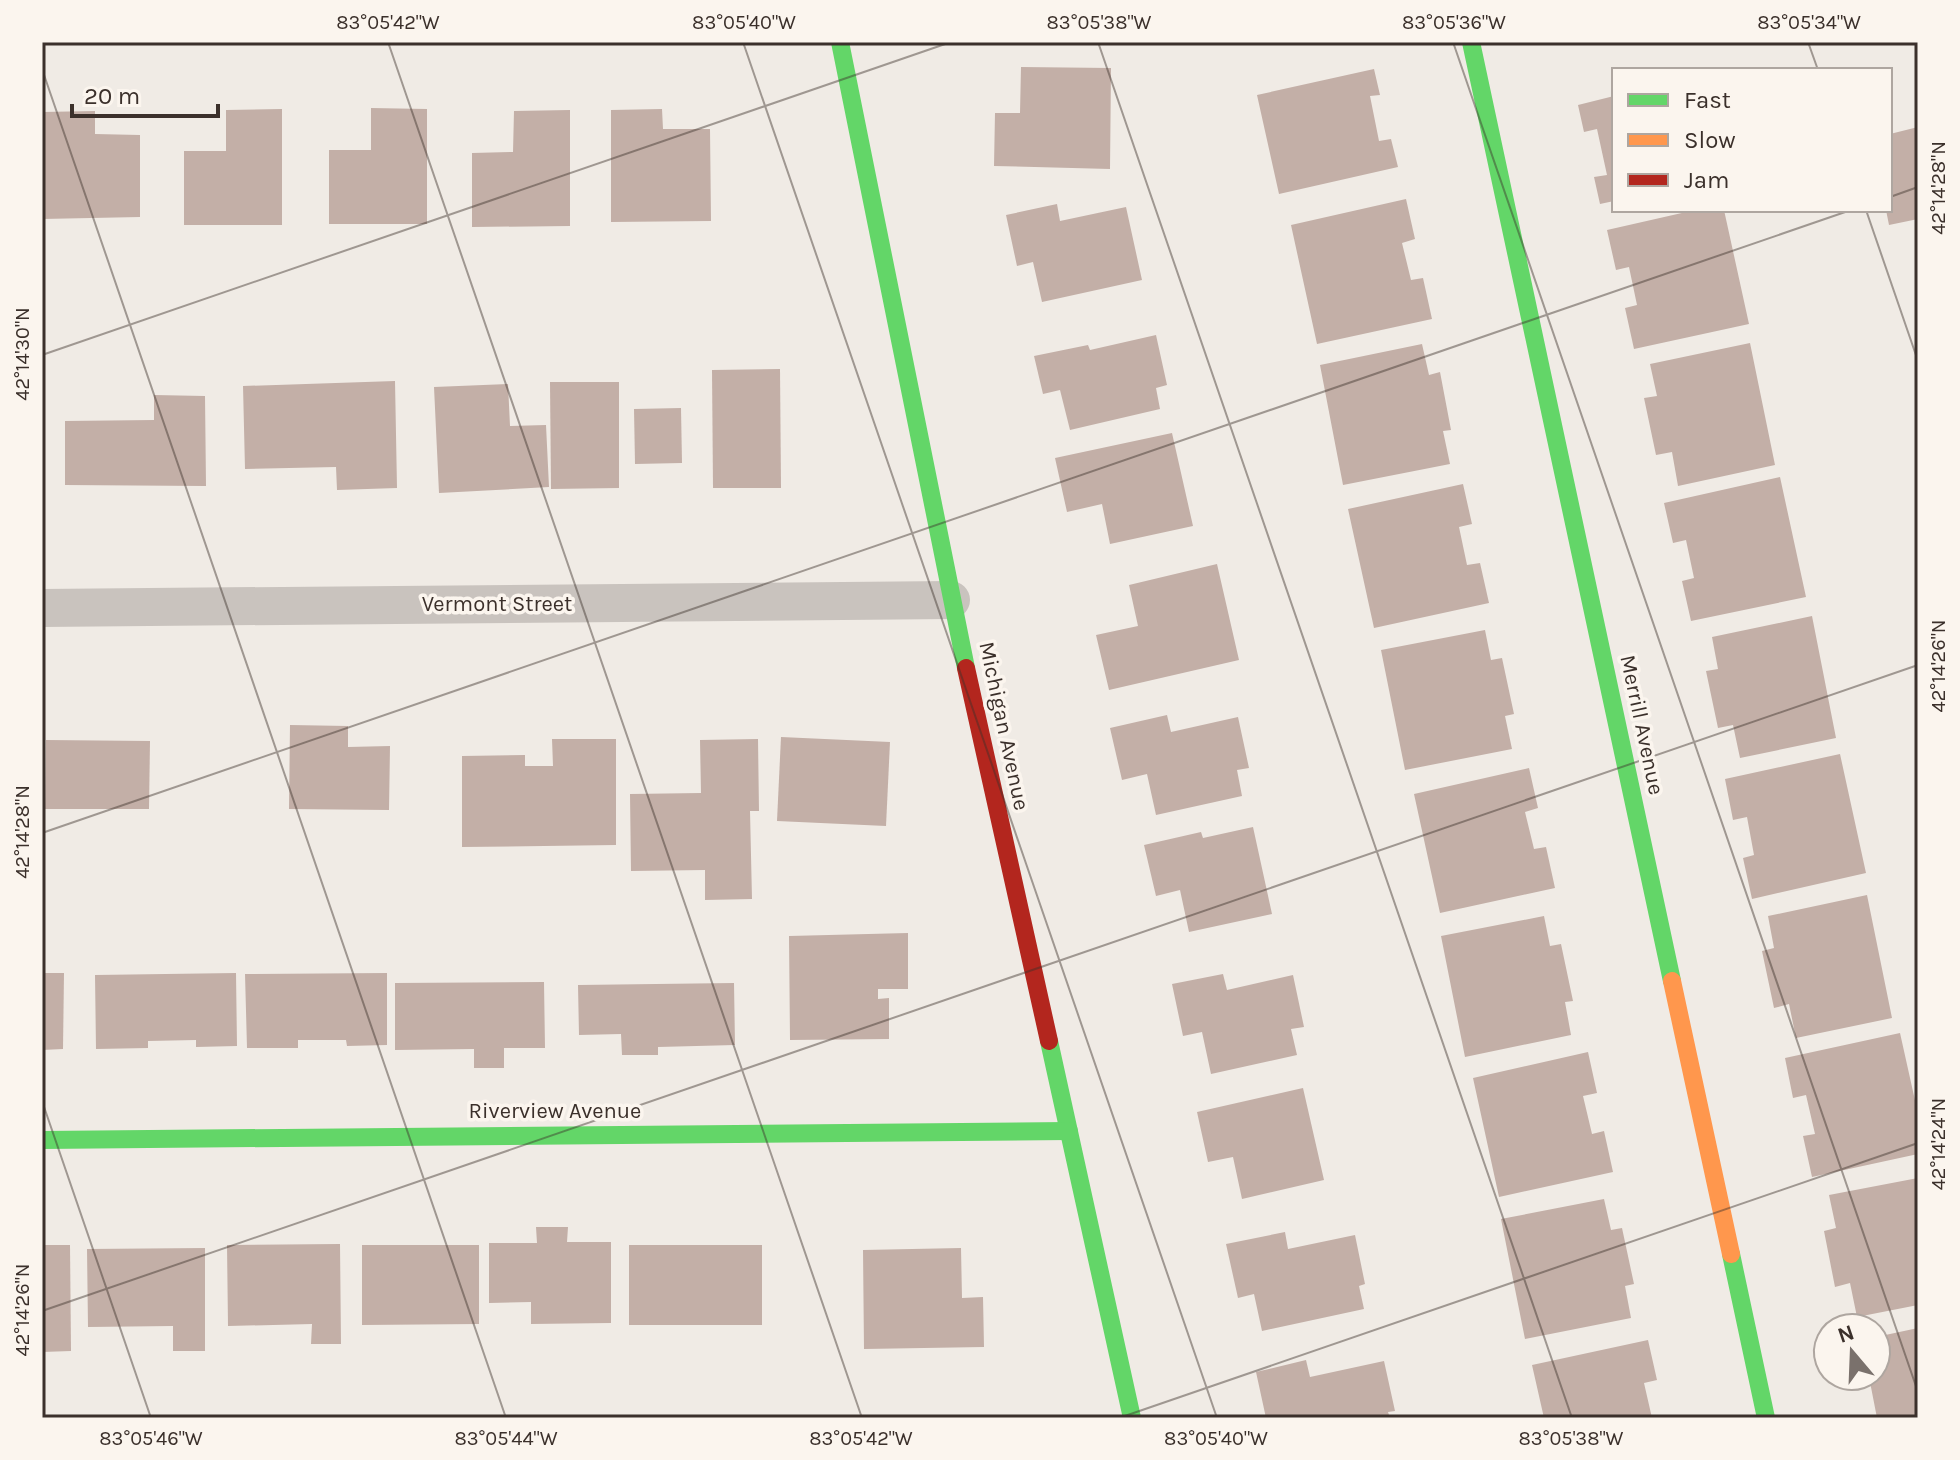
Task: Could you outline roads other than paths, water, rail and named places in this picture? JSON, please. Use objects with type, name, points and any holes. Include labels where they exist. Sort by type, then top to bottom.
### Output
[{"type":"street","name":"Michigan Avenue","points":[[840,42],[951,600],[1132,1418]]},
{"type":"street","name":"Merrill Avenue","points":[[1471,42],[1766,1418]]},
{"type":"street","name":"Vermont Street","points":[[42,608],[951,600]]},
{"type":"street","name":"Riverview Avenue","points":[[42,1140],[1069,1131]]}]
